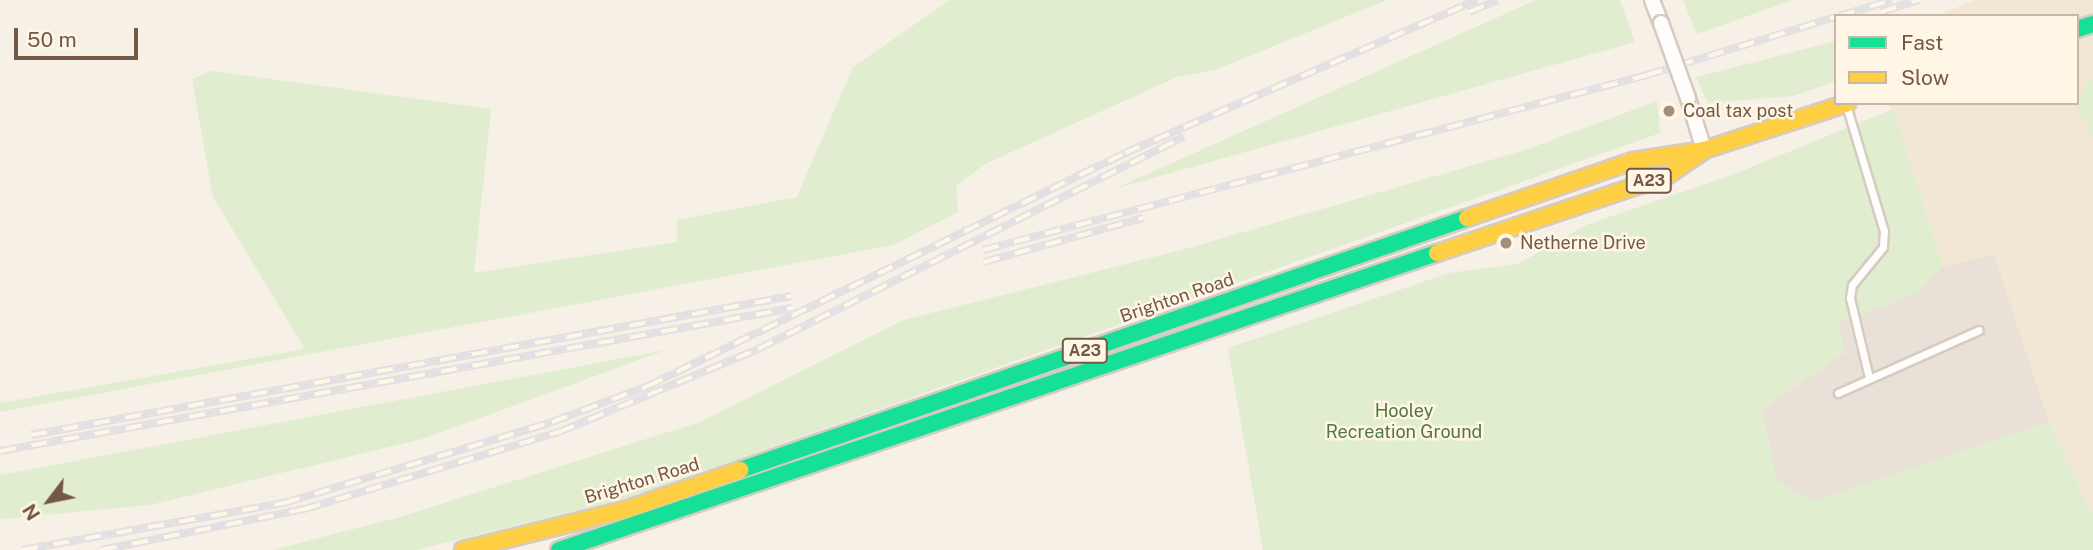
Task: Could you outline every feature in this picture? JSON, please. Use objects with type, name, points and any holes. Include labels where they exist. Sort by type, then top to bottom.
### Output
[{"type":"highway","name":"Brighton Road","points":[[463,550],[628,509],[1633,161],[1704,150],[1844,105]]},
{"type":"highway","name":"Brighton Road","points":[[559,550],[1666,176],[1704,150]]},
{"type":"street","points":[[1652,0],[1704,150]]},
{"type":"lane","points":[[1847,105],[1884,231],[1883,247],[1852,285],[1850,298],[1869,378]]},
{"type":"lane","points":[[1838,393],[1979,330]]},
{"type":"shaded area","points":[[1976,0],[2093,0],[2093,516],[2049,422],[1994,256],[1943,266],[1893,109],[1888,105],[2079,105],[2079,14],[1940,14]]},
{"type":"shaded area","points":[[1994,255],[2049,422],[1812,502],[1776,480],[1762,408],[1845,352],[1837,323],[1917,293],[1943,266]]},
{"type":"green space","points":[[950,0],[1387,0],[1215,70],[1177,77],[985,164],[956,186],[958,212],[893,245],[0,412],[0,403],[305,349],[213,197],[192,79],[211,71],[491,109],[474,273],[677,242],[677,220],[797,197],[853,67]]},
{"type":"green space","points":[[1536,0],[1620,0],[1635,42],[1114,189]]},
{"type":"green space","points":[[1683,0],[1793,0],[1697,34]]},
{"type":"green space","points":[[1834,42],[1834,82],[1793,96],[1708,103],[1696,77]]},
{"type":"green space","points":[[2088,79],[2093,80],[2093,135],[2076,106],[2079,105]]},
{"type":"green space","points":[[1657,101],[1660,133],[628,498],[416,550],[272,550],[397,518],[700,422],[903,320],[1182,250],[1525,150]]},
{"type":"green space","name":"Hooley Recreation Ground","points":[[1893,109],[1943,266],[1918,293],[1838,323],[1845,352],[1762,408],[1776,480],[1812,502],[2049,422],[2093,516],[2093,550],[1263,550],[1228,348],[1449,273],[1518,264],[1586,225],[1732,175]]},
{"type":"green space","points":[[666,350],[422,439],[150,505],[0,519],[0,475]]},
{"type":"railway","points":[[22,550],[284,503],[552,422],[648,386],[1125,153],[1477,0]]},
{"type":"railway","points":[[1469,12],[1498,0]]},
{"type":"railway","points":[[1846,14],[1892,0]]},
{"type":"railway","points":[[1881,12],[1919,0]]},
{"type":"railway","points":[[983,250],[1647,75],[1834,18]]},
{"type":"railway","points":[[101,550],[305,509],[559,432],[758,349],[1184,137]]},
{"type":"railway","points":[[984,262],[1143,218]]},
{"type":"railway","points":[[31,435],[791,296]]},
{"type":"railway","points":[[0,451],[792,308]]},
{"type":"traffic: fast","points":[[2079,28],[2093,24]]},
{"type":"traffic: fast","points":[[740,470],[1467,218]]},
{"type":"traffic: fast","points":[[559,550],[1437,253]]},
{"type":"traffic: slow","points":[[1467,218],[1633,161],[1704,150],[1842,105]]},
{"type":"traffic: slow","points":[[1437,253],[1666,176],[1703,151]]},
{"type":"traffic: slow","points":[[463,550],[628,509],[740,470]]},
{"type":"place","name":"Coal tax post","points":[[1669,111]]},
{"type":"place","name":"Netherne Drive","points":[[1506,243]]}]
